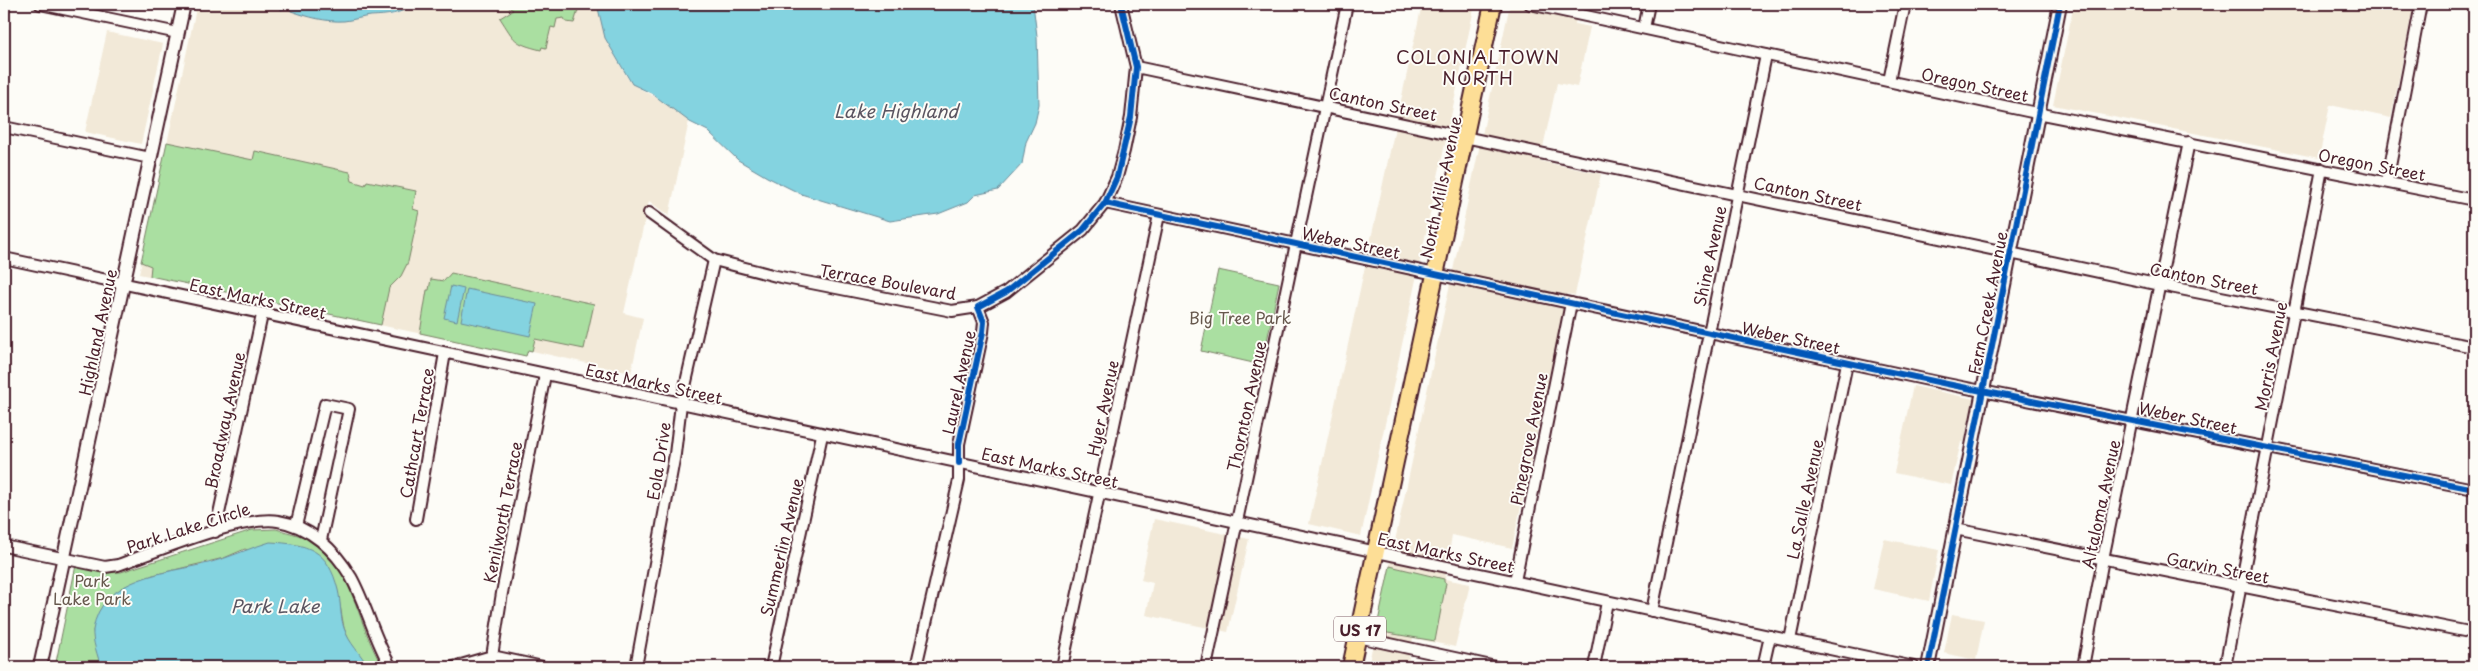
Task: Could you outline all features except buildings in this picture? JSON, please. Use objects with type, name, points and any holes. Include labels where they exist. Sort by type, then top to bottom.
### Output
[{"type":"main road","name":"North Mills Avenue","points":[[1351,667],[1493,4]]},
{"type":"street","points":[[40,4],[178,33]]},
{"type":"street","name":"Highland Avenue","points":[[40,667],[184,4]]},
{"type":"street","name":"Terrace Boulevard","points":[[649,213],[714,260],[776,276],[952,311],[978,307],[1006,292],[1062,249],[1083,230],[1104,203],[1117,178],[1131,117],[1136,66],[1121,4]]},
{"type":"street","name":"Thornton Avenue","points":[[1206,667],[1347,4]]},
{"type":"street","name":"Oregon Street","points":[[1530,4],[2040,113],[2474,200]]},
{"type":"street","points":[[1644,28],[1649,4]]},
{"type":"street","points":[[1889,81],[1905,4]]},
{"type":"street","name":"Fern Creek Avenue","points":[[1928,667],[2040,113],[2060,4]]},
{"type":"street","points":[[2387,182],[2421,4]]},
{"type":"street","name":"Shine Avenue","points":[[1652,611],[1766,54]]},
{"type":"street","name":"Canton Street","points":[[1136,66],[2160,285],[2474,347]]},
{"type":"street","points":[[4,127],[150,158]]},
{"type":"street","name":"Altaloma Avenue","points":[[2083,667],[2103,559],[2189,142]]},
{"type":"street","name":"Morris Avenue","points":[[2224,667],[2322,169]]},
{"type":"street","name":"Weber Street","points":[[1104,203],[1983,392],[2133,420],[2474,489]]},
{"type":"street","name":"Hyer Avenue","points":[[1062,667],[1158,215]]},
{"type":"street","name":"East Marks Street","points":[[4,258],[262,315],[1914,667]]},
{"type":"street","name":"Eola Drive","points":[[636,667],[675,454],[681,404],[714,260]]},
{"type":"street","name":"Pinegrove Avenue","points":[[1515,581],[1571,303]]},
{"type":"street","name":"Laurel Avenue","points":[[916,667],[959,480],[959,444],[983,332],[984,322],[978,307]]},
{"type":"street","name":"Broadway Avenue","points":[[215,532],[262,315]]},
{"type":"street","name":"Cathcart Terrace","points":[[416,519],[445,353]]},
{"type":"street","name":"La Salle Avenue","points":[[1790,640],[1847,363]]},
{"type":"street","name":"Kenilworth Terrace","points":[[492,656],[502,593],[545,374]]},
{"type":"street","points":[[296,526],[325,404],[349,410],[321,540]]},
{"type":"street","name":"Summerlin Avenue","points":[[771,667],[822,434]]},
{"type":"street","name":"Park Lake Circle","points":[[4,546],[104,567],[118,565],[215,532],[260,520],[279,521],[296,526],[321,540],[333,550],[363,600],[378,643],[391,667]]},
{"type":"street","name":"Garvin Street","points":[[1955,529],[2474,633]]},
{"type":"street","points":[[1594,667],[1607,602]]},
{"type":"street","points":[[1763,667],[1770,636]]},
{"type":"street","points":[[1358,637],[1496,667]]},
{"type":"street","points":[[454,667],[492,656],[543,667]]},
{"type":"shaded area","points":[[197,4],[280,4],[290,7],[291,11],[321,19],[393,15],[404,11],[414,4],[597,4],[605,38],[628,79],[632,84],[674,108],[689,121],[669,216],[649,201],[624,313],[643,318],[631,373],[528,350],[526,356],[139,274]]},
{"type":"shaded area","points":[[1422,4],[1475,4],[1361,536],[1309,524]]},
{"type":"shaded area","points":[[1510,4],[1579,4],[1575,24],[1590,27],[1577,87],[1557,83],[1540,161],[1601,174],[1575,295],[1567,294],[1512,548],[1452,535],[1445,579],[1470,584],[1455,647],[1413,638],[1407,667],[1368,667]]},
{"type":"shaded area","points":[[2074,4],[2414,4],[2391,118],[2330,105],[2319,158],[2053,105]]},
{"type":"shaded area","points":[[107,32],[163,44],[141,144],[85,132]]},
{"type":"shaded area","points":[[1913,386],[1974,399],[1951,485],[1894,473]]},
{"type":"shaded area","points":[[1154,519],[1249,539],[1228,632],[1146,615],[1153,583],[1141,580]]},
{"type":"shaded area","points":[[1884,539],[1939,550],[1929,601],[1873,589]]},
{"type":"shaded area","points":[[1952,614],[1984,620],[1976,660],[1944,653]]},
{"type":"green space","points":[[504,4],[580,4],[574,23],[566,22],[564,18],[557,19],[555,28],[551,27],[546,48],[542,47],[541,50],[520,43],[512,36],[500,18],[513,10]]},
{"type":"green space","points":[[167,142],[253,160],[255,151],[350,172],[352,181],[365,185],[367,181],[416,191],[413,209],[419,211],[408,262],[401,276],[389,288],[381,325],[150,276],[151,266],[141,262]]},
{"type":"green space","name":"Big Tree Park","points":[[1218,270],[1279,283],[1262,365],[1201,351]]},
{"type":"green space","points":[[451,273],[594,304],[584,349],[535,339],[532,351],[528,350],[526,356],[420,333],[427,290],[429,290],[431,279],[444,281]]},
{"type":"green space","name":"Park Lake Park","points":[[276,529],[309,539],[319,545],[331,557],[349,587],[368,637],[383,667],[368,667],[350,643],[344,628],[337,588],[245,549],[224,558],[153,575],[121,588],[96,621],[93,631],[101,667],[55,667],[76,565],[110,572],[121,572],[252,530]]},
{"type":"green space","points":[[1390,566],[1444,579],[1446,583],[1435,641],[1376,631]]},
{"type":"water","points":[[280,4],[414,4],[393,14],[337,21],[304,15],[291,11],[289,7],[281,10]]},
{"type":"water","name":"Lake Highland","points":[[597,4],[1033,4],[1037,36],[1039,105],[1035,123],[1026,142],[1022,164],[998,190],[975,195],[968,202],[938,214],[890,221],[801,194],[738,160],[708,131],[690,122],[651,93],[632,84],[605,38]]},
{"type":"water","points":[[451,286],[464,289],[457,321],[444,318]]},
{"type":"water","points":[[467,289],[537,304],[530,336],[461,321]]},
{"type":"water","name":"Park Lake","points":[[270,542],[306,547],[322,557],[334,576],[346,634],[368,667],[101,667],[94,644],[93,630],[99,612],[109,598],[122,588],[156,574],[216,561]]},
{"type":"cycle path","points":[[959,463],[959,444],[983,332],[984,322],[978,307],[1006,292],[1083,230],[1105,203],[1117,177],[1131,117],[1136,67],[1121,4]]},
{"type":"cycle path","points":[[1928,667],[2060,4]]},
{"type":"cycle path","points":[[1105,203],[1947,384],[2474,489]]},
{"type":"district","name":"COLONIALTOWN NORTH","points":[[1478,66]]}]
